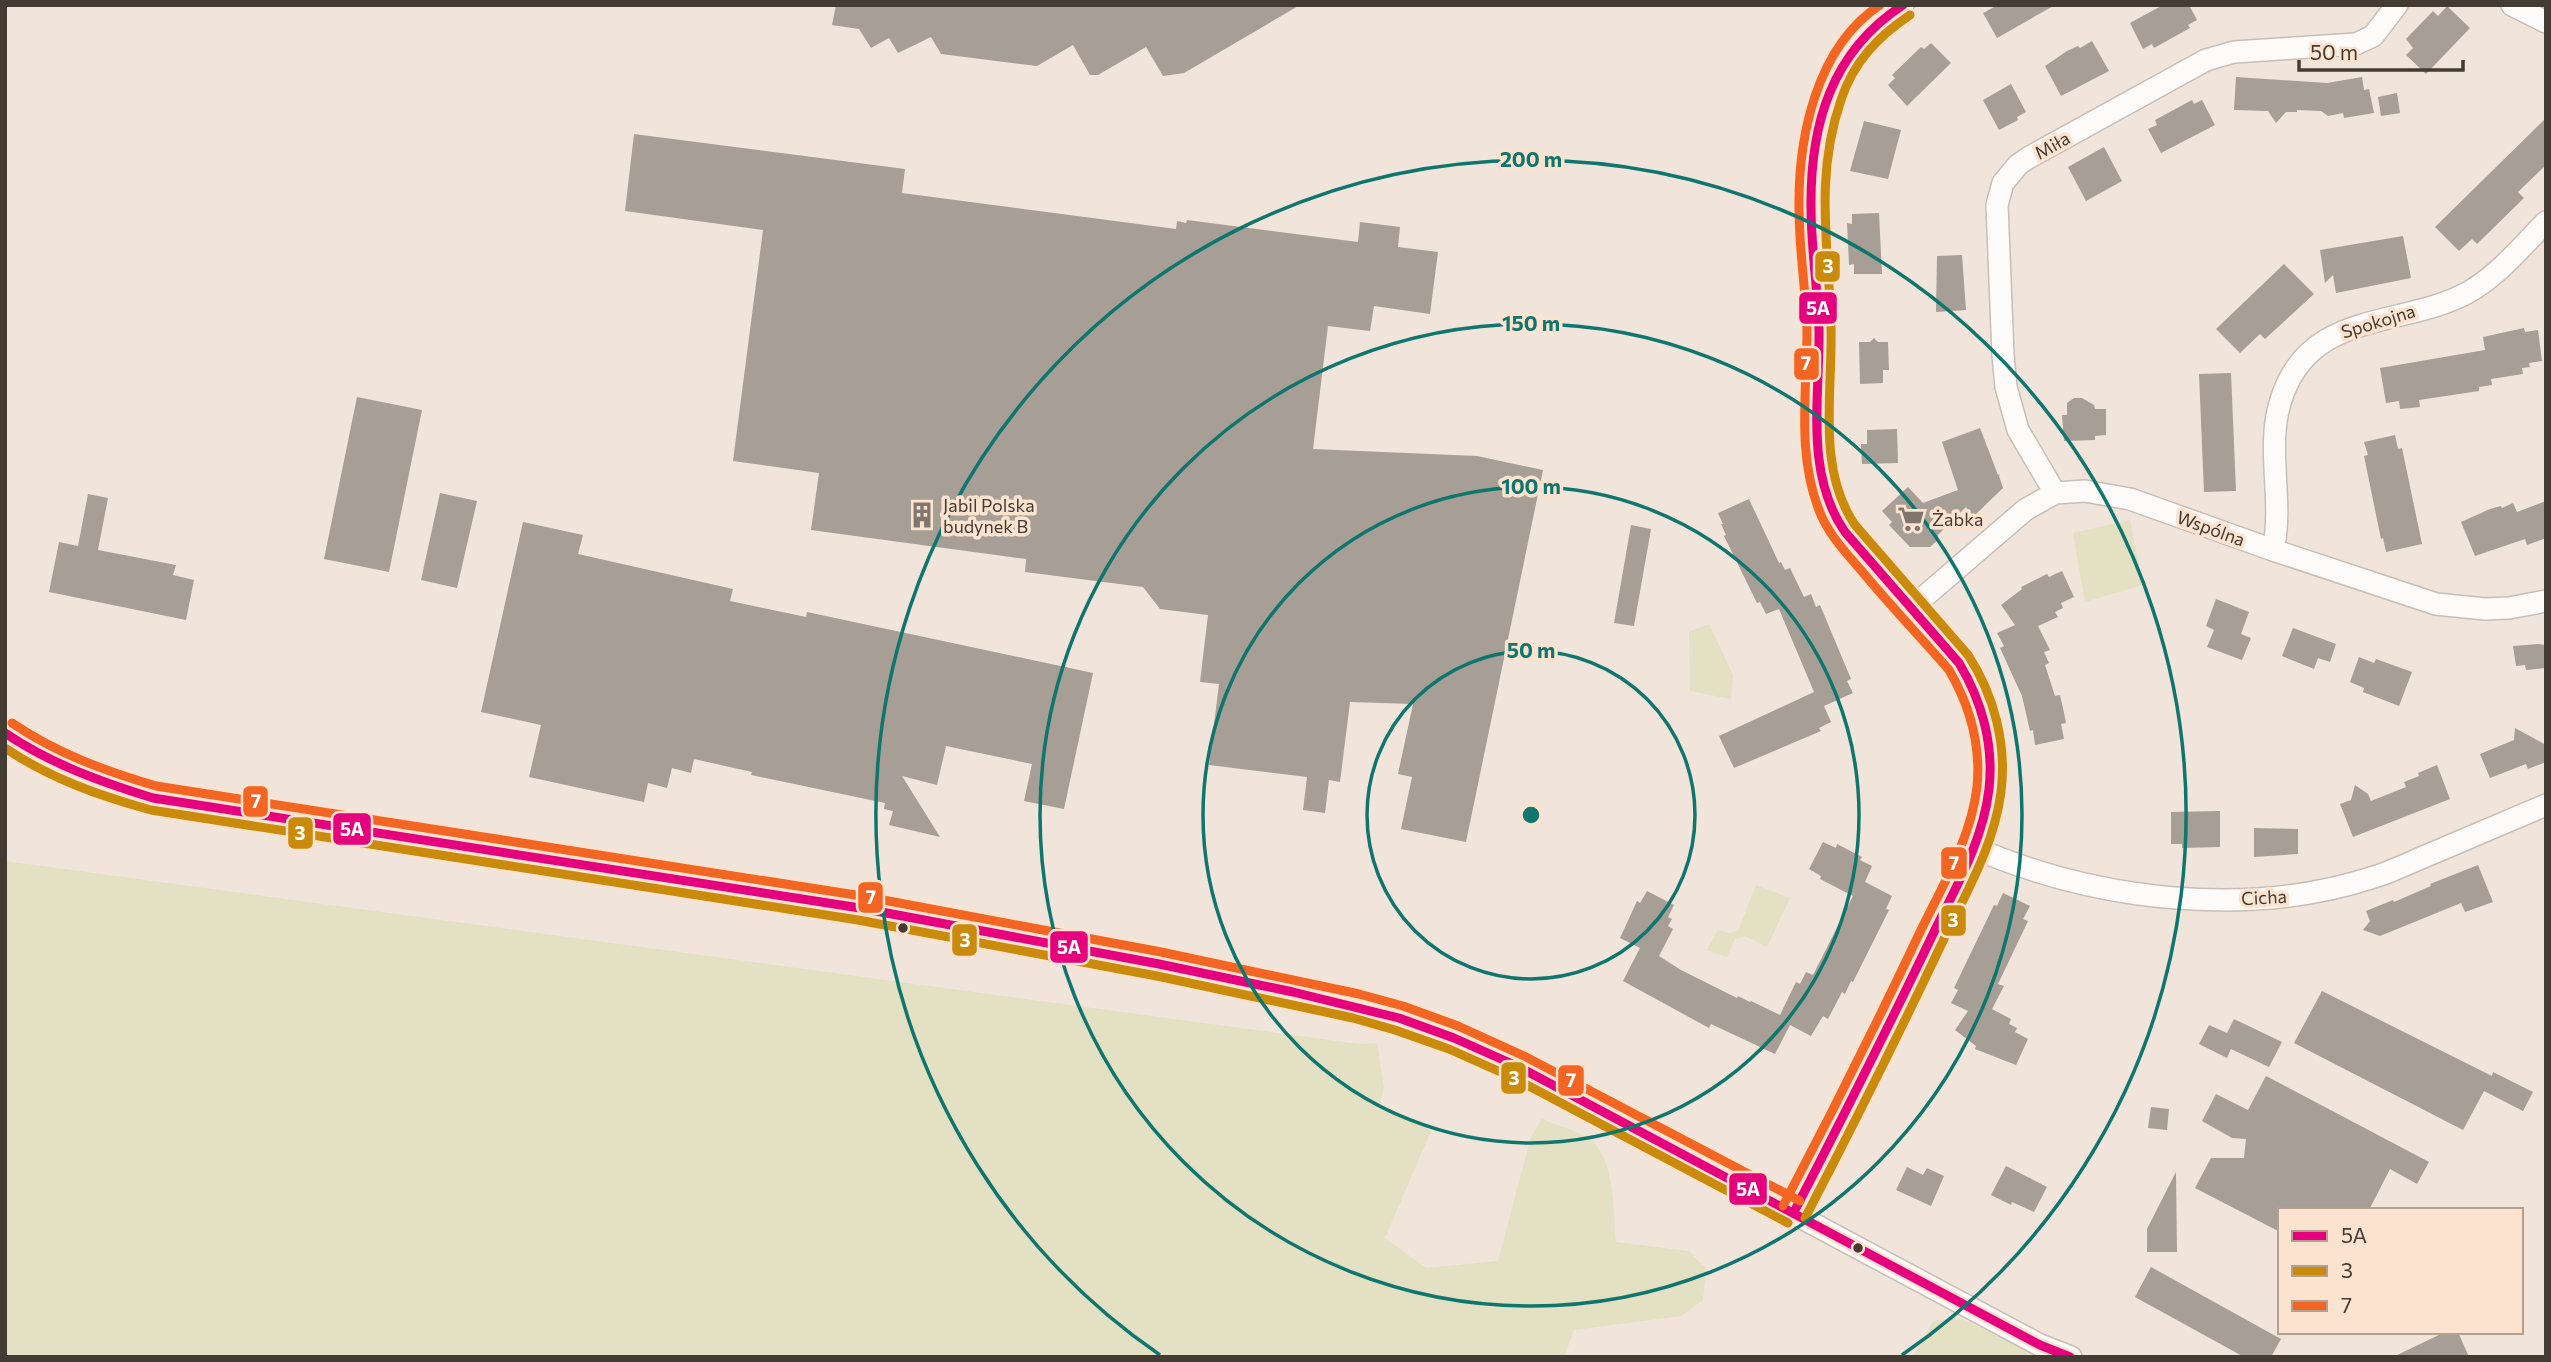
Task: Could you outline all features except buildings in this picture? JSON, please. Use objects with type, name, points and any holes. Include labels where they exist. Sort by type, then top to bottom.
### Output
[{"type":"street","points":[[1794,1212],[1882,1043],[1979,831],[1989,788],[1985,723],[1971,682],[1959,663],[1838,523],[1826,496],[1819,461],[1819,328],[1811,206],[1811,181],[1817,141],[1830,94],[1841,69],[1864,34],[1903,5]]},
{"type":"street","name":"Miła","points":[[2055,494],[2018,430],[2006,387],[1997,205],[2003,183],[2010,173],[2028,158],[2206,60],[2234,52],[2356,44],[2373,36],[2397,5]]},
{"type":"street","name":"Spokojna","points":[[2273,550],[2278,528],[2277,414],[2288,382],[2300,363],[2324,341],[2343,330],[2444,302],[2468,292],[2507,263],[2546,222]]},
{"type":"street","name":"Wspólna","points":[[1910,609],[2016,517],[2055,494],[2097,492],[2130,499],[2436,604],[2485,609],[2509,608],[2546,601]]},
{"type":"street","points":[[5,733],[66,768],[103,783],[153,798],[860,908],[1159,964],[1356,1006],[1399,1018],[1454,1038],[1518,1067],[2040,1345],[2071,1357]]},
{"type":"street","name":"Cicha","points":[[1972,847],[2026,867],[2141,896],[2277,898],[2327,890],[2375,877],[2546,805]]},
{"type":"shaded area","points":[[2130,520],[2143,585],[2085,602],[2073,533]]},
{"type":"shaded area","points":[[1709,624],[1733,675],[1731,699],[1690,691],[1689,632]]},
{"type":"shaded area","points":[[5,861],[1359,1044],[1377,1043],[1384,1087],[1380,1104],[1431,1131],[1385,1238],[1426,1268],[1498,1261],[1531,1137],[1542,1119],[1583,1135],[1597,1146],[1604,1158],[1611,1186],[1616,1242],[1689,1251],[1706,1269],[1703,1300],[1681,1316],[1574,1330],[1564,1357],[5,1357]]},
{"type":"shaded area","points":[[1756,885],[1790,898],[1767,947],[1745,936],[1735,939],[1727,957],[1707,950],[1718,930],[1729,933],[1738,931]]},
{"type":"shaded area","points":[[1960,1318],[2042,1357],[1913,1357],[1933,1321]]},
{"type":"transit line","name":"7","points":[[1783,1206],[1854,1069],[1955,861],[1969,825],[1977,787],[1977,756],[1972,727],[1963,698],[1949,670],[1835,539],[1821,515],[1808,470],[1805,424],[1807,331],[1799,209],[1802,153],[1807,124],[1826,69],[1840,45],[1858,23],[1880,5]]},
{"type":"transit line","name":"5A","points":[[1794,1212],[1959,881],[1981,827],[1989,789],[1988,740],[1980,708],[1967,678],[1959,663],[1845,532],[1832,509],[1819,460],[1819,330],[1811,208],[1815,148],[1830,93],[1842,68],[1858,45],[1878,24],[1903,5]]},
{"type":"transit line","name":"3","points":[[1805,1218],[1970,887],[1986,850],[2001,792],[2000,738],[1991,703],[1977,670],[1968,655],[1855,525],[1843,503],[1831,454],[1831,327],[1825,185],[1833,129],[1846,87],[1859,63],[1887,32],[1910,15]]},
{"type":"transit line","name":"7","points":[[12,723],[81,760],[156,786],[862,896],[1161,952],[1359,994],[1403,1006],[1458,1026],[1524,1056],[1800,1201]]},
{"type":"transit line","name":"5A","points":[[5,733],[40,754],[77,771],[153,798],[860,908],[1159,964],[1399,1018],[1454,1038],[1519,1067],[2040,1345],[2070,1357]]},
{"type":"transit line","name":"3","points":[[5,748],[75,785],[151,810],[858,920],[1157,976],[1353,1018],[1449,1049],[1514,1078],[1788,1223]]},
{"type":"place","name":"Jabil Polska budynek B","points":[[922,515]]},
{"type":"place","name":"Żabka","points":[[1911,519]]}]
